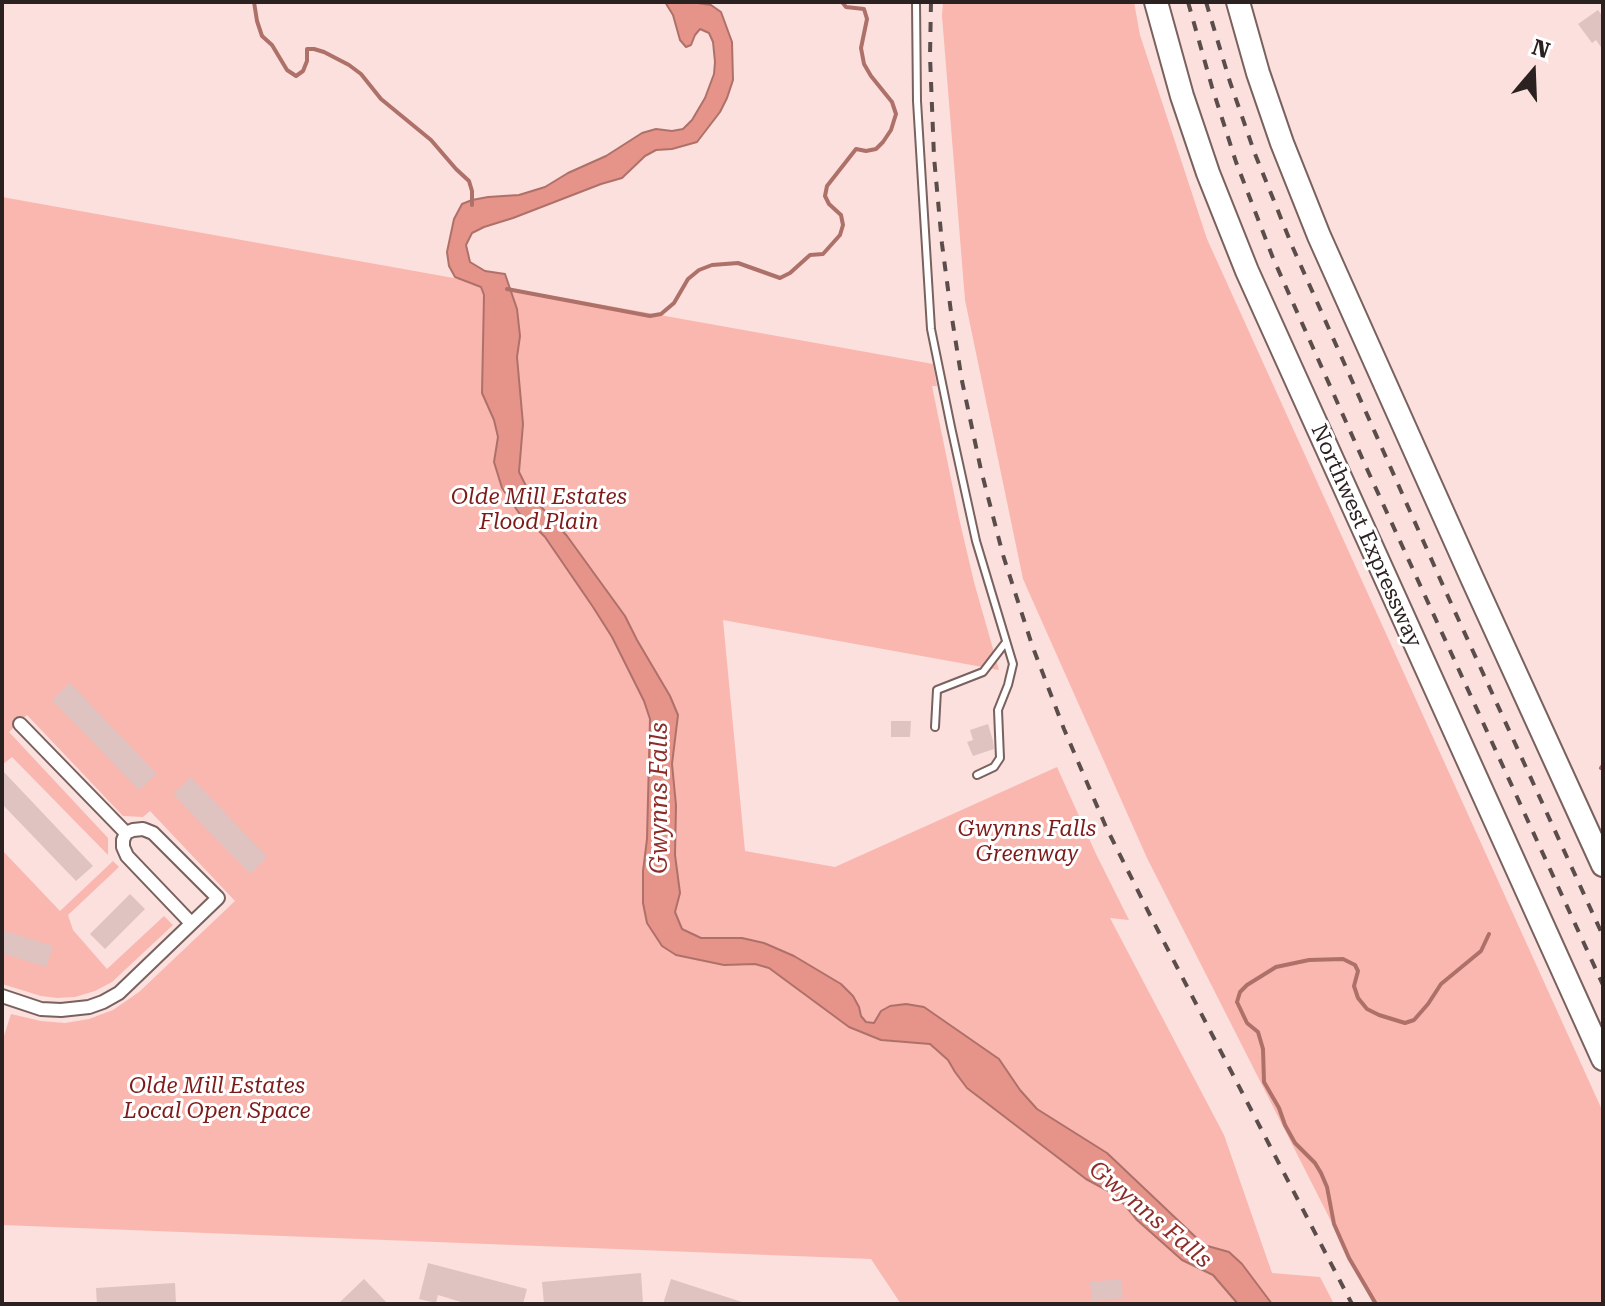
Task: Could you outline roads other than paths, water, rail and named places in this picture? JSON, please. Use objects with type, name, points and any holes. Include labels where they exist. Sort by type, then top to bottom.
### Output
[{"type":"highway","name":"Northwest Expressway","points":[[1156,2],[1182,96],[1247,271],[1603,1059]]},
{"type":"highway","points":[[1238,2],[1282,143],[1319,236],[1603,865]]},
{"type":"street","points":[[20,724],[126,833]]},
{"type":"street","points":[[2,996],[41,1009],[89,1007],[103,1002],[119,993],[218,898],[153,833],[143,829],[133,830],[126,833],[123,840],[127,856],[191,923]]},
{"type":"lane","points":[[916,2],[917,101],[931,329],[976,541],[1013,664],[998,710],[1000,758],[994,767],[977,775]]},
{"type":"lane","points":[[935,727],[937,690],[983,672],[1006,642]]},
{"type":"water","name":"Gwynns Falls","points":[[665,2],[711,5],[721,12],[732,42],[733,80],[727,98],[697,142],[656,150],[622,178],[484,227],[472,233],[466,245],[470,262],[485,271],[505,274],[517,309],[520,336],[517,357],[523,424],[519,472],[530,494],[567,536],[625,616],[678,715],[672,764],[676,805],[675,855],[680,893],[675,912],[682,929],[701,938],[742,938],[764,943],[794,956],[841,984],[853,996],[866,1022],[874,1023],[881,1011],[890,1006],[906,1004],[924,1007],[999,1059],[1037,1109],[1107,1153],[1204,1245],[1229,1252],[1272,1304],[1238,1304],[1213,1275],[1182,1260],[1110,1192],[1086,1179],[967,1088],[948,1060],[930,1044],[881,1040],[849,1027],[769,968],[755,964],[724,965],[676,955],[662,946],[647,923],[643,903],[643,871],[647,839],[650,719],[612,637],[593,607],[545,537],[519,513],[502,488],[494,462],[498,437],[482,393],[484,295],[481,287],[455,277],[447,252],[454,219],[462,204],[488,197],[519,195],[545,187],[606,156],[642,133],[656,129],[683,129],[692,120],[714,74],[713,42],[709,33],[700,29],[691,45],[686,47],[680,40],[673,15]]},
{"type":"waterway","points":[[254,2],[262,36],[272,45],[287,70],[296,76],[303,71],[307,49],[324,52],[349,65],[361,74],[381,99],[431,140],[469,181],[472,205]]},
{"type":"waterway","points":[[507,289],[650,316],[661,314],[674,303],[688,279],[712,265],[738,263],[780,278],[810,255],[823,254],[840,235],[843,225],[841,215],[825,196],[827,186],[856,149],[876,149],[883,142],[896,114],[892,102],[864,64],[861,48],[867,19],[864,9],[846,7],[842,2]]},
{"type":"waterway","points":[[1376,1304],[1349,1258],[1334,1224],[1321,1173],[1295,1143],[1264,1082],[1263,1049],[1258,1032],[1247,1023],[1237,1002],[1240,992],[1276,967],[1309,960],[1343,959],[1355,965],[1358,971],[1354,986],[1358,998],[1367,1009],[1405,1023],[1414,1020],[1441,984],[1481,951],[1489,934]]},
{"type":"railway","points":[[931,2],[934,157],[951,312],[981,470],[1003,555],[1032,645],[1106,827],[1352,1304]]},
{"type":"railway","points":[[1188,2],[1236,162],[1273,258],[1603,985]]},
{"type":"railway","points":[[1206,2],[1255,154],[1293,248],[1603,936]]},
{"type":"park label","name":"Olde Mill Estates Flood Plain","points":[[539,510]]},
{"type":"park label","name":"Gwynns Falls Greenway","points":[[1027,842]]},
{"type":"park label","name":"Olde Mill Estates Local Open Space","points":[[217,1100]]}]
